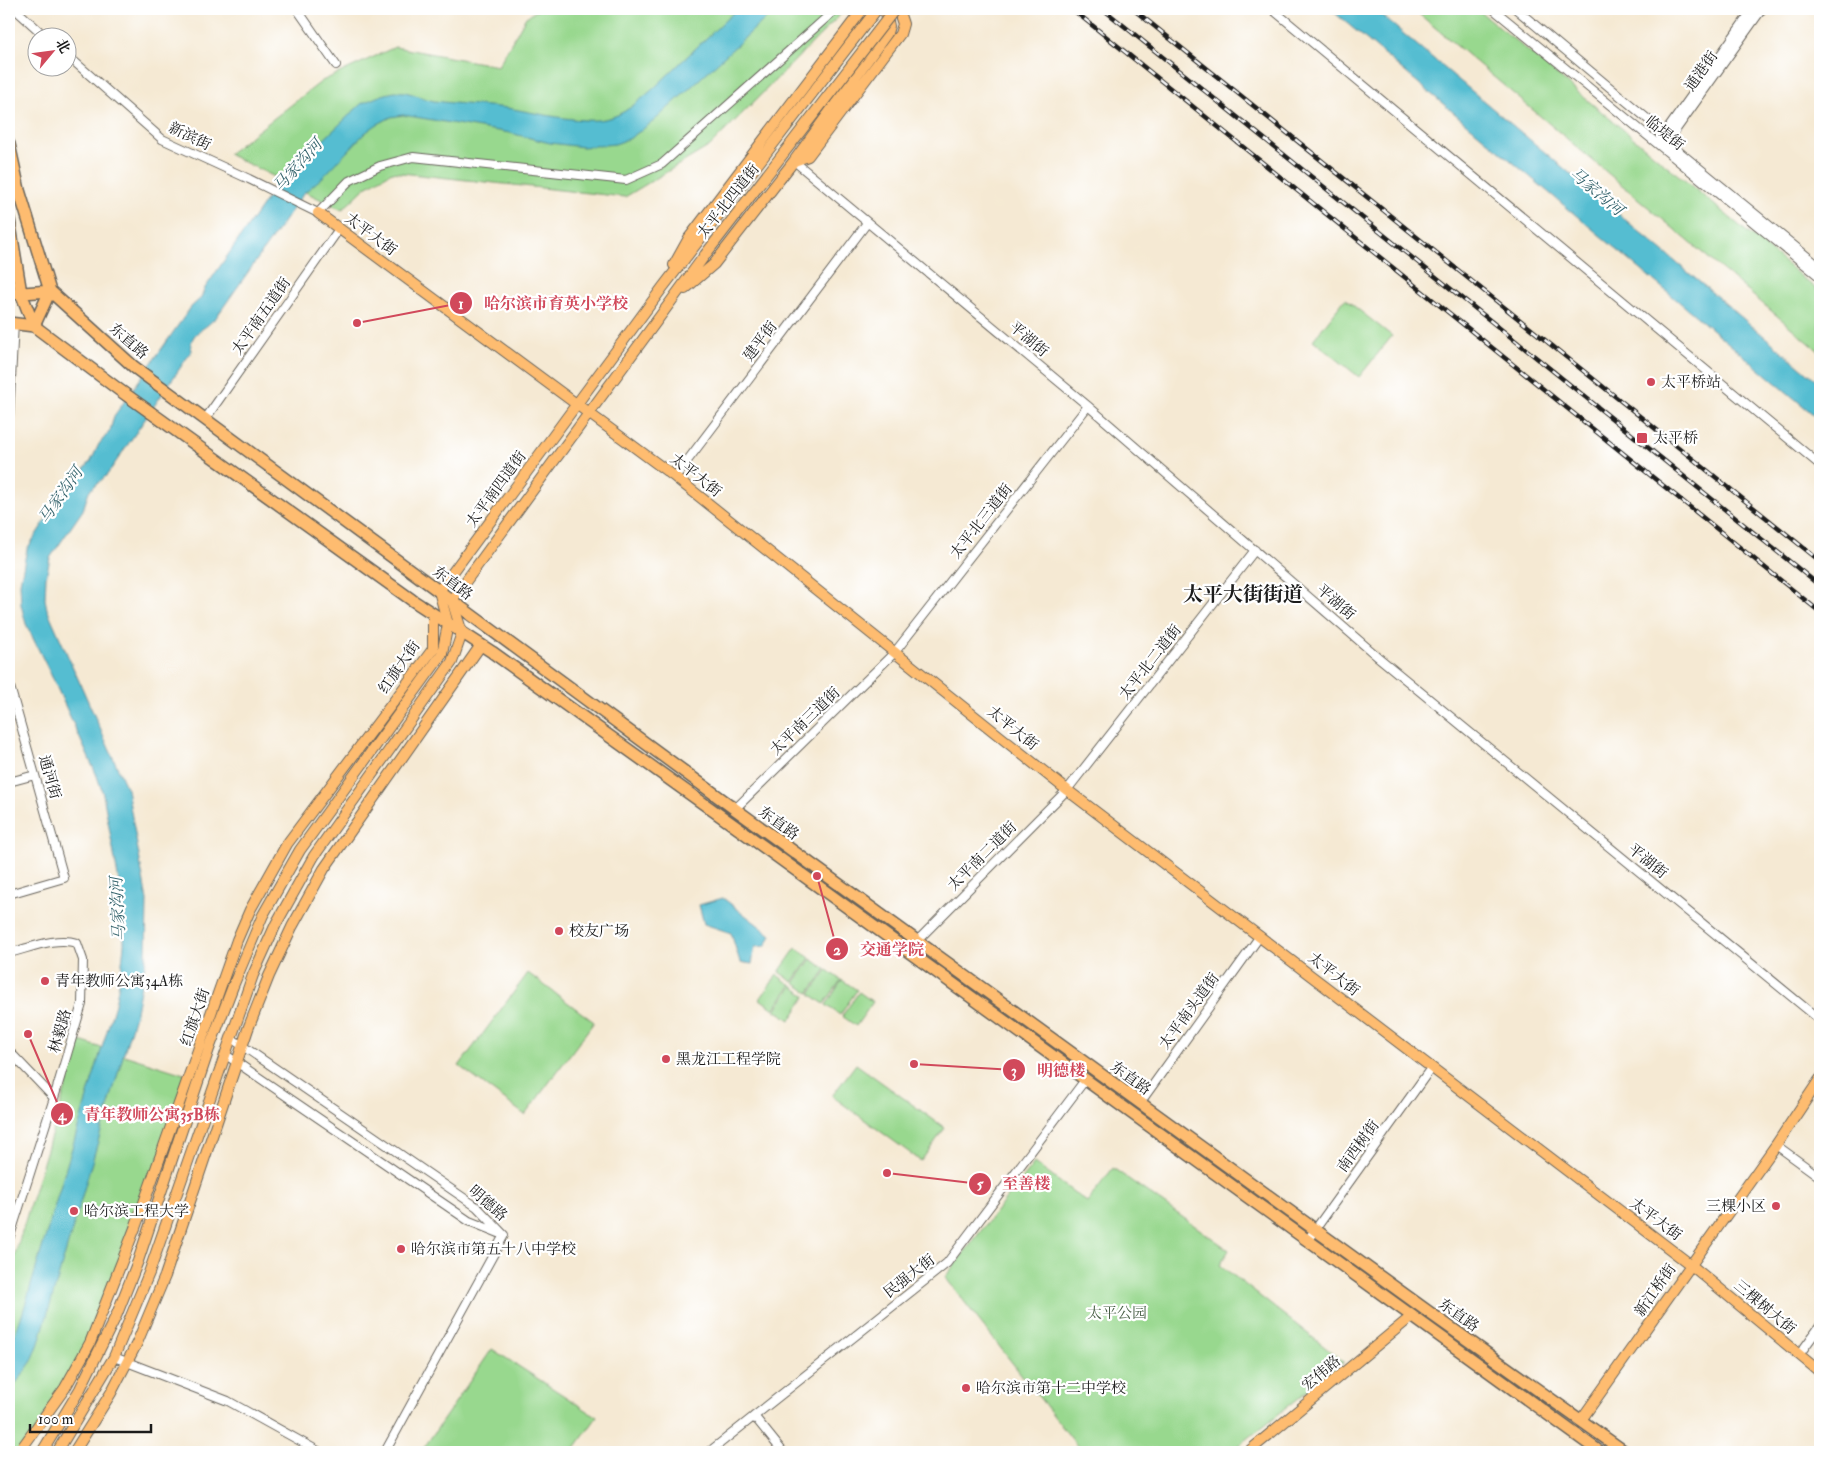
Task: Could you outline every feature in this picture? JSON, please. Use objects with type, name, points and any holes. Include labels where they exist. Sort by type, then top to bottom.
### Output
[{"type":"highway","points":[[9,144],[19,190],[50,291],[34,326]]},
{"type":"highway","points":[[9,219],[21,293],[34,326]]},
{"type":"highway","points":[[9,257],[12,233]]},
{"type":"highway","points":[[9,294],[50,291]]},
{"type":"highway","name":"东直路","points":[[50,291],[134,367],[916,941],[1625,1452]]},
{"type":"highway","points":[[11,323],[34,326]]},
{"type":"highway","name":"东直路","points":[[34,326],[433,614],[482,645],[1600,1452]]},
{"type":"main road","points":[[663,287],[689,238],[863,9]]},
{"type":"main road","name":"太平北四道街","points":[[576,405],[663,287],[877,9]]},
{"type":"main road","points":[[671,301],[714,264],[794,161],[887,33],[889,26],[885,9]]},
{"type":"main road","points":[[794,161],[808,156],[896,40],[902,24],[897,9]]},
{"type":"main road","name":"太平北四道街","points":[[589,414],[705,255],[897,9]]},
{"type":"main road","name":"太平大街","points":[[318,213],[675,477],[1067,790],[1691,1265]]},
{"type":"main road","name":"太平南四道街","points":[[439,591],[576,405]]},
{"type":"main road","name":"太平南四道街","points":[[452,600],[589,414]]},
{"type":"main road","points":[[439,591],[448,624]]},
{"type":"main road","points":[[57,1452],[114,1357],[149,1273],[226,1055],[252,975],[276,924],[314,856],[452,662],[462,633],[452,600]]},
{"type":"main road","name":"红旗大街","points":[[19,1452],[64,1388],[90,1343],[135,1228],[250,910],[287,844],[433,649],[433,614]]},
{"type":"main road","name":"红旗大街","points":[[42,1452],[80,1389],[117,1314],[138,1261],[209,1049],[263,915],[300,850],[442,654],[448,624]]},
{"type":"main road","points":[[74,1452],[111,1393],[137,1343],[165,1276],[242,1046],[269,976],[292,927],[324,869],[482,645]]},
{"type":"main road","name":"新江桥街","points":[[1581,1420],[1776,1146],[1820,1079]]},
{"type":"main road","name":"三棵树大街","points":[[1691,1265],[1820,1372]]},
{"type":"main road","name":"宏伟路","points":[[1248,1452],[1412,1316]]},
{"type":"street","points":[[15,9],[36,28]]},
{"type":"street","points":[[298,9],[336,65]]},
{"type":"street","points":[[318,213],[349,181],[380,166],[413,158],[626,180],[662,164],[836,9]]},
{"type":"street","points":[[1272,9],[1820,466]]},
{"type":"street","name":"临堤街","points":[[1493,9],[1820,277]]},
{"type":"street","name":"临堤街","points":[[1516,9],[1650,121],[1665,139],[1820,267]]},
{"type":"street","name":"通港街","points":[[1660,147],[1753,9]]},
{"type":"street","name":"通港街","points":[[1665,139],[1762,9]]},
{"type":"street","name":"新滨街","points":[[78,65],[162,139],[318,213]]},
{"type":"street","name":"平湖街","points":[[794,161],[1088,406],[1378,657],[1820,1020]]},
{"type":"street","name":"建平街","points":[[675,477],[867,223]]},
{"type":"street","name":"太平南五道街","points":[[206,418],[339,229]]},
{"type":"street","points":[[9,418],[11,323]]},
{"type":"street","name":"太平北三道街","points":[[895,652],[1088,406]]},
{"type":"street","name":"太平北二道街","points":[[1067,790],[1255,550]]},
{"type":"street","name":"太平南三道街","points":[[735,809],[895,652]]},
{"type":"street","name":"通河街","points":[[9,683],[64,878],[9,894]]},
{"type":"street","points":[[9,782],[35,775]]},
{"type":"street","name":"太平南二道街","points":[[916,941],[1067,790]]},
{"type":"street","name":"太平南头道街","points":[[1140,1103],[1260,936]]},
{"type":"street","name":"林毅路","points":[[9,953],[67,940],[77,943],[83,960],[82,1004],[9,1239]]},
{"type":"street","name":"明德路","points":[[231,1038],[476,1207],[504,1235]]},
{"type":"street","points":[[9,1051],[54,1098]]},
{"type":"street","name":"明德路","points":[[226,1055],[469,1221],[504,1235]]},
{"type":"street","name":"南西树街","points":[[1307,1240],[1431,1068]]},
{"type":"street","name":"民强大街","points":[[708,1452],[947,1263],[1085,1080]]},
{"type":"street","points":[[1776,1146],[1820,1177]]},
{"type":"street","points":[[385,1452],[504,1235]]},
{"type":"street","points":[[1799,1354],[1820,1326]]},
{"type":"street","points":[[114,1357],[228,1401],[320,1452]]},
{"type":"street","points":[[754,1416],[783,1452]]},
{"type":"green space","points":[[539,9],[846,9],[710,146],[625,197],[392,172],[366,187],[342,210],[228,154],[322,81],[395,47],[498,66],[526,17]]},
{"type":"green space","points":[[1413,9],[1477,9],[1820,292],[1820,352]]},
{"type":"green space","points":[[1345,299],[1392,336],[1359,377],[1313,340]]},
{"type":"green space","points":[[796,948],[810,958],[793,982],[779,972]]},
{"type":"green space","points":[[811,959],[826,969],[809,993],[794,983]]},
{"type":"green space","points":[[827,970],[841,980],[824,1004],[810,994]]},
{"type":"green space","points":[[528,973],[594,1022],[525,1115],[459,1066]]},
{"type":"green space","points":[[777,975],[791,985],[774,1009],[760,999]]},
{"type":"green space","points":[[842,980],[857,990],[840,1015],[826,1005]]},
{"type":"green space","points":[[792,986],[806,996],[790,1020],[775,1010]]},
{"type":"green space","points":[[859,992],[873,1002],[856,1026],[842,1016]]},
{"type":"green space","points":[[80,1041],[190,1076],[88,1346],[22,1452],[9,1452],[9,1274]]},
{"type":"green space","points":[[856,1064],[945,1128],[921,1161],[832,1096]]},
{"type":"green space","name":"太平公园","points":[[1034,1163],[1087,1202],[1113,1168],[1229,1250],[1220,1265],[1344,1362],[1231,1452],[1082,1452],[945,1277]]},
{"type":"green space","points":[[492,1349],[597,1417],[572,1452],[421,1452]]},
{"type":"water","name":"马家沟河","points":[[737,9],[776,9],[654,121],[629,139],[615,144],[583,147],[550,143],[510,133],[403,115],[391,117],[365,133],[324,176],[304,193],[215,319],[194,336],[191,352],[107,475],[89,491],[83,510],[50,558],[46,577],[45,599],[47,609],[127,789],[147,900],[146,958],[136,1012],[39,1343],[32,1361],[9,1393],[9,1350],[23,1312],[115,1004],[124,945],[124,910],[103,794],[97,776],[26,624],[21,605],[20,583],[27,549],[73,477],[81,473],[91,461],[99,444],[110,431],[114,416],[191,307],[201,298],[205,288],[277,184],[361,104],[394,92],[405,92],[434,101],[507,108],[570,119],[605,119],[618,115],[653,89]]},
{"type":"water","points":[[1330,9],[1374,9],[1820,383],[1820,420]]},
{"type":"water","points":[[723,898],[771,935],[766,946],[755,947],[752,964],[740,962],[731,933],[704,924],[699,905]]},
{"type":"railway","points":[[1072,9],[1820,612]]},
{"type":"railway","points":[[1103,9],[1820,586]]},
{"type":"railway","points":[[1133,9],[1820,561]]},
{"type":"place","name":"哈尔滨市育英小学校","points":[[357,323]]},
{"type":"place","name":"太平桥站","points":[[1651,382]]},
{"type":"place","name":"太平桥","points":[[1642,438]]},
{"type":"place","name":"交通学院","points":[[817,876]]},
{"type":"place","name":"校友广场","points":[[559,931]]},
{"type":"place","name":"青年教师公寓34A栋","points":[[45,981]]},
{"type":"place","name":"青年教师公寓35B栋","points":[[28,1034]]},
{"type":"place","name":"黑龙江工程学院","points":[[666,1059]]},
{"type":"place","name":"明德楼","points":[[914,1064]]},
{"type":"place","name":"至善楼","points":[[887,1173]]},
{"type":"place","name":"三棵小区","points":[[1776,1206]]},
{"type":"place","name":"哈尔滨工程大学","points":[[74,1211]]},
{"type":"place","name":"哈尔滨市第五十八中学校","points":[[401,1249]]},
{"type":"place","name":"哈尔滨市第十二中学校","points":[[966,1388]]},
{"type":"district","name":"太平大街街道","points":[[1243,594]]}]
